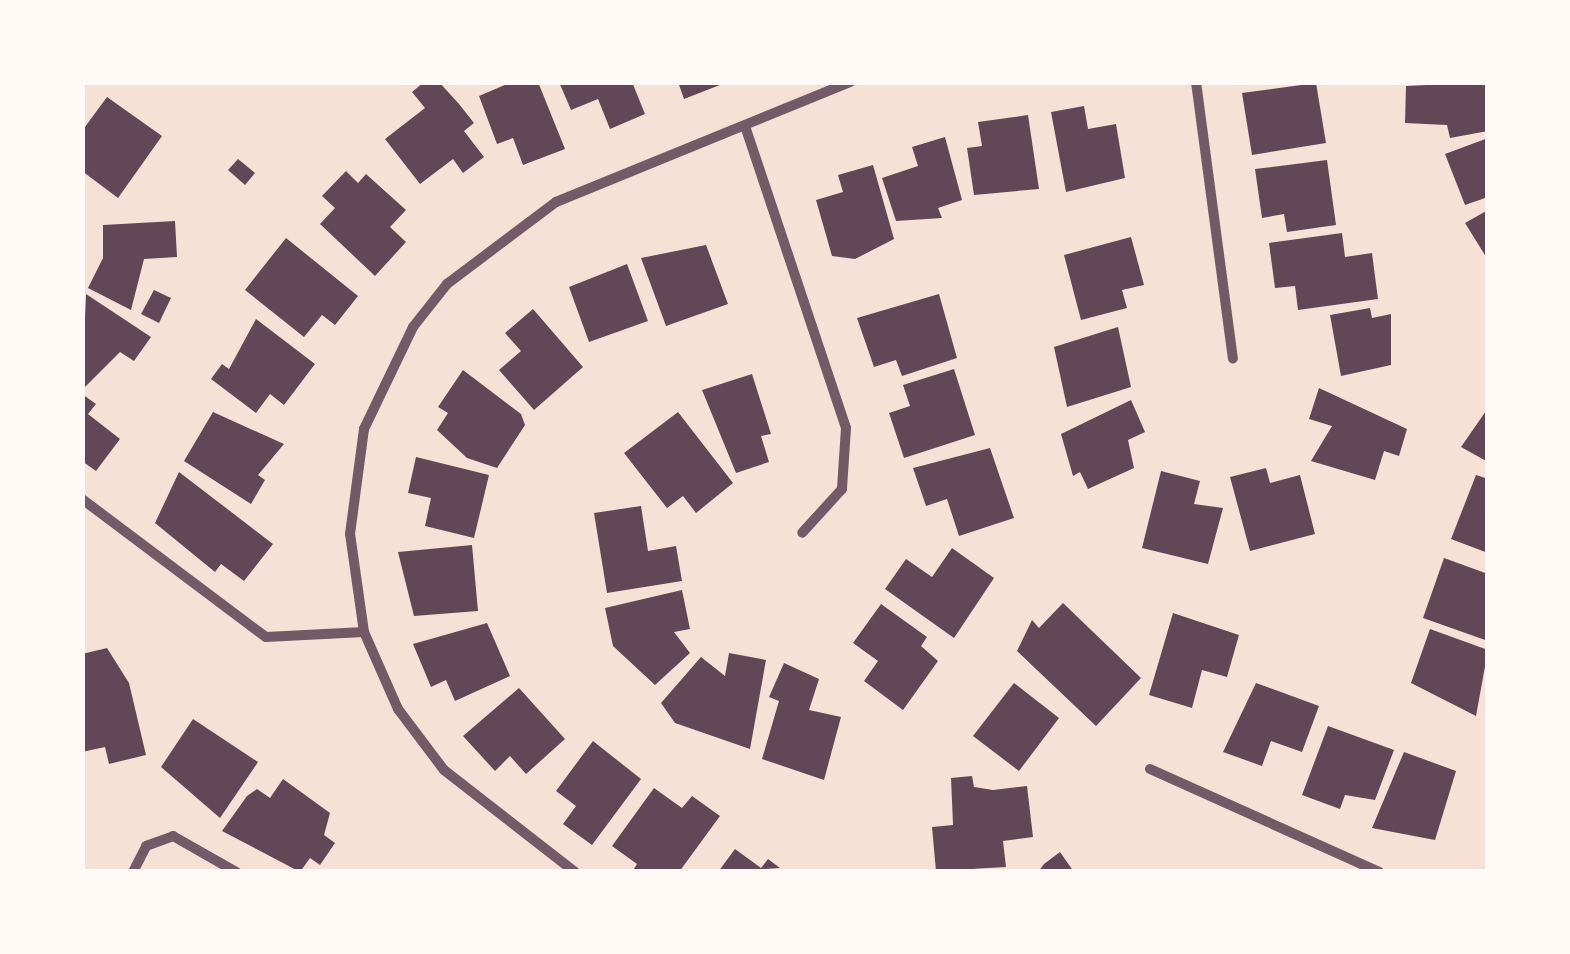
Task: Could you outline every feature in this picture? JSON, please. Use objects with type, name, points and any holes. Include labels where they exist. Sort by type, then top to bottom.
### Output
[{"type":"street","points":[[574,872],[444,770],[398,709],[364,632],[353,488],[364,428],[412,328],[483,248],[524,218],[850,82]]},
{"type":"street","points":[[1196,82],[1233,359]]},
{"type":"street","points":[[744,126],[846,428],[842,489],[802,533]]},
{"type":"street","points":[[82,499],[266,637],[364,632]]},
{"type":"street","points":[[1150,768],[1379,872]]},
{"type":"street","points":[[134,872],[146,846],[173,836],[236,872]]},
{"type":"building","points":[[424,82],[439,82],[459,104],[474,123],[464,131],[484,157],[463,173],[453,159],[420,184],[385,139],[425,108],[412,92]]},
{"type":"building","points":[[512,82],[538,82],[565,149],[523,165],[513,138],[497,144],[479,96]]},
{"type":"building","points":[[559,82],[632,82],[645,114],[610,129],[598,99],[571,110]]},
{"type":"building","points":[[678,82],[725,82],[725,83],[684,99]]},
{"type":"building","points":[[1488,82],[1488,131],[1450,138],[1447,125],[1405,123],[1406,86]]},
{"type":"building","points":[[1316,83],[1326,143],[1252,155],[1242,93]]},
{"type":"building","points":[[107,97],[162,136],[118,198],[82,171],[82,131]]},
{"type":"building","points":[[1084,106],[1088,129],[1116,124],[1125,178],[1066,192],[1051,112]]},
{"type":"building","points":[[1028,115],[1039,189],[974,195],[967,148],[982,146],[978,122]]},
{"type":"building","points":[[945,137],[962,200],[938,208],[942,218],[896,221],[882,178],[918,166],[912,147]]},
{"type":"building","points":[[1488,138],[1488,197],[1465,205],[1445,154]]},
{"type":"building","points":[[238,159],[255,173],[245,185],[228,170]]},
{"type":"building","points":[[1327,160],[1336,225],[1287,232],[1284,214],[1262,218],[1255,169]]},
{"type":"building","points":[[873,165],[894,239],[855,259],[832,256],[816,200],[843,192],[838,175]]},
{"type":"building","points":[[346,171],[358,183],[366,174],[406,210],[390,227],[406,242],[375,276],[320,224],[335,208],[322,196]]},
{"type":"building","points":[[1488,210],[1488,260],[1465,223]]},
{"type":"building","points":[[175,221],[177,257],[144,259],[131,310],[88,288],[103,258],[103,225]]},
{"type":"building","points":[[1342,233],[1345,257],[1372,253],[1378,299],[1298,310],[1295,286],[1275,288],[1269,243]]},
{"type":"building","points":[[1131,237],[1144,285],[1122,290],[1127,308],[1081,320],[1064,255]]},
{"type":"building","points":[[286,238],[358,296],[335,325],[322,315],[304,337],[245,290]]},
{"type":"building","points":[[706,245],[728,304],[666,326],[641,258]]},
{"type":"building","points":[[627,264],[648,321],[589,342],[569,287]]},
{"type":"building","points":[[154,290],[171,298],[159,323],[141,314]]},
{"type":"building","points":[[86,294],[151,337],[134,361],[120,352],[82,390]]},
{"type":"building","points":[[939,294],[957,358],[902,376],[896,360],[874,367],[857,318]]},
{"type":"building","points":[[1370,308],[1372,318],[1391,314],[1391,365],[1341,376],[1330,315]]},
{"type":"building","points":[[533,309],[583,367],[534,410],[499,370],[521,351],[505,333]]},
{"type":"building","points":[[256,319],[315,364],[284,405],[270,394],[256,413],[211,379],[222,364],[229,369]]},
{"type":"building","points":[[1118,327],[1131,387],[1067,407],[1054,347]]},
{"type":"building","points":[[954,369],[975,435],[904,458],[889,413],[910,406],[903,385]]},
{"type":"building","points":[[463,370],[521,414],[525,425],[497,468],[467,458],[437,430],[448,413],[438,407]]},
{"type":"building","points":[[752,374],[771,434],[761,436],[769,462],[736,473],[702,390]]},
{"type":"building","points":[[1319,388],[1407,429],[1399,456],[1384,451],[1375,480],[1311,461],[1332,426],[1309,419]]},
{"type":"building","points":[[82,394],[96,404],[88,414],[120,439],[96,471],[82,461]]},
{"type":"building","points":[[1131,400],[1145,432],[1128,440],[1134,468],[1088,489],[1080,472],[1073,476],[1061,434]]},
{"type":"building","points":[[1488,408],[1488,462],[1461,447]]},
{"type":"building","points":[[213,412],[284,444],[258,475],[265,480],[251,504],[184,461]]},
{"type":"building","points":[[678,412],[733,483],[696,513],[683,496],[667,508],[624,453]]},
{"type":"building","points":[[990,448],[1014,518],[959,536],[947,499],[926,506],[913,468]]},
{"type":"building","points":[[416,457],[489,475],[474,538],[425,526],[431,498],[408,493]]},
{"type":"building","points":[[1266,468],[1270,483],[1300,475],[1315,534],[1250,551],[1230,477]]},
{"type":"building","points":[[1161,471],[1200,481],[1194,504],[1223,508],[1208,564],[1142,548]]},
{"type":"building","points":[[179,472],[273,544],[244,581],[221,564],[215,572],[155,523]]},
{"type":"building","points":[[1476,475],[1488,479],[1488,553],[1451,539]]},
{"type":"building","points":[[641,506],[648,551],[676,546],[682,581],[607,593],[594,513]]},
{"type":"building","points":[[472,545],[478,611],[414,616],[398,552]]},
{"type":"building","points":[[952,548],[994,578],[954,638],[885,589],[906,559],[932,577]]},
{"type":"building","points":[[1444,558],[1488,574],[1488,641],[1423,618]]},
{"type":"building","points":[[682,590],[690,629],[674,632],[690,653],[655,685],[613,646],[605,608]]},
{"type":"building","points":[[1063,603],[1141,678],[1096,726],[1017,651],[1032,620],[1039,628]]},
{"type":"building","points":[[881,604],[927,637],[921,646],[938,661],[903,710],[864,681],[878,661],[853,643]]},
{"type":"building","points":[[1173,613],[1239,635],[1227,677],[1202,670],[1192,708],[1149,695]]},
{"type":"building","points":[[487,623],[510,676],[455,701],[446,680],[431,687],[413,644]]},
{"type":"building","points":[[1430,629],[1488,650],[1476,716],[1411,683]]},
{"type":"building","points":[[107,648],[129,683],[146,755],[109,764],[105,747],[82,752],[82,654]]},
{"type":"building","points":[[729,653],[766,660],[750,749],[675,723],[661,703],[701,657],[725,676]]},
{"type":"building","points":[[784,663],[819,679],[809,710],[841,717],[824,780],[762,759],[779,701],[769,697]]},
{"type":"building","points":[[1014,683],[1059,718],[1019,771],[973,736]]},
{"type":"building","points":[[1256,683],[1319,706],[1302,752],[1271,741],[1262,766],[1223,752]]},
{"type":"building","points":[[519,688],[565,739],[526,774],[510,756],[495,771],[463,736]]},
{"type":"building","points":[[193,719],[258,762],[220,818],[161,767]]},
{"type":"building","points":[[1328,726],[1394,750],[1375,800],[1345,795],[1340,809],[1302,795]]},
{"type":"building","points":[[593,741],[641,779],[592,845],[563,824],[576,806],[556,791]]},
{"type":"building","points":[[1404,752],[1456,771],[1435,840],[1372,828]]},
{"type":"building","points":[[972,776],[974,787],[993,790],[1027,786],[1033,837],[1003,841],[1006,867],[936,871],[932,827],[953,825],[951,778]]},
{"type":"building","points":[[283,779],[330,813],[324,835],[335,843],[320,865],[310,858],[300,872],[222,831],[247,796],[257,789],[270,798]]},
{"type":"building","points":[[654,788],[682,808],[692,796],[720,816],[679,872],[632,872],[637,864],[612,846]]},
{"type":"building","points":[[735,849],[761,868],[768,859],[780,868],[718,872]]},
{"type":"building","points":[[1060,852],[1074,872],[1038,872],[1044,864]]}]
